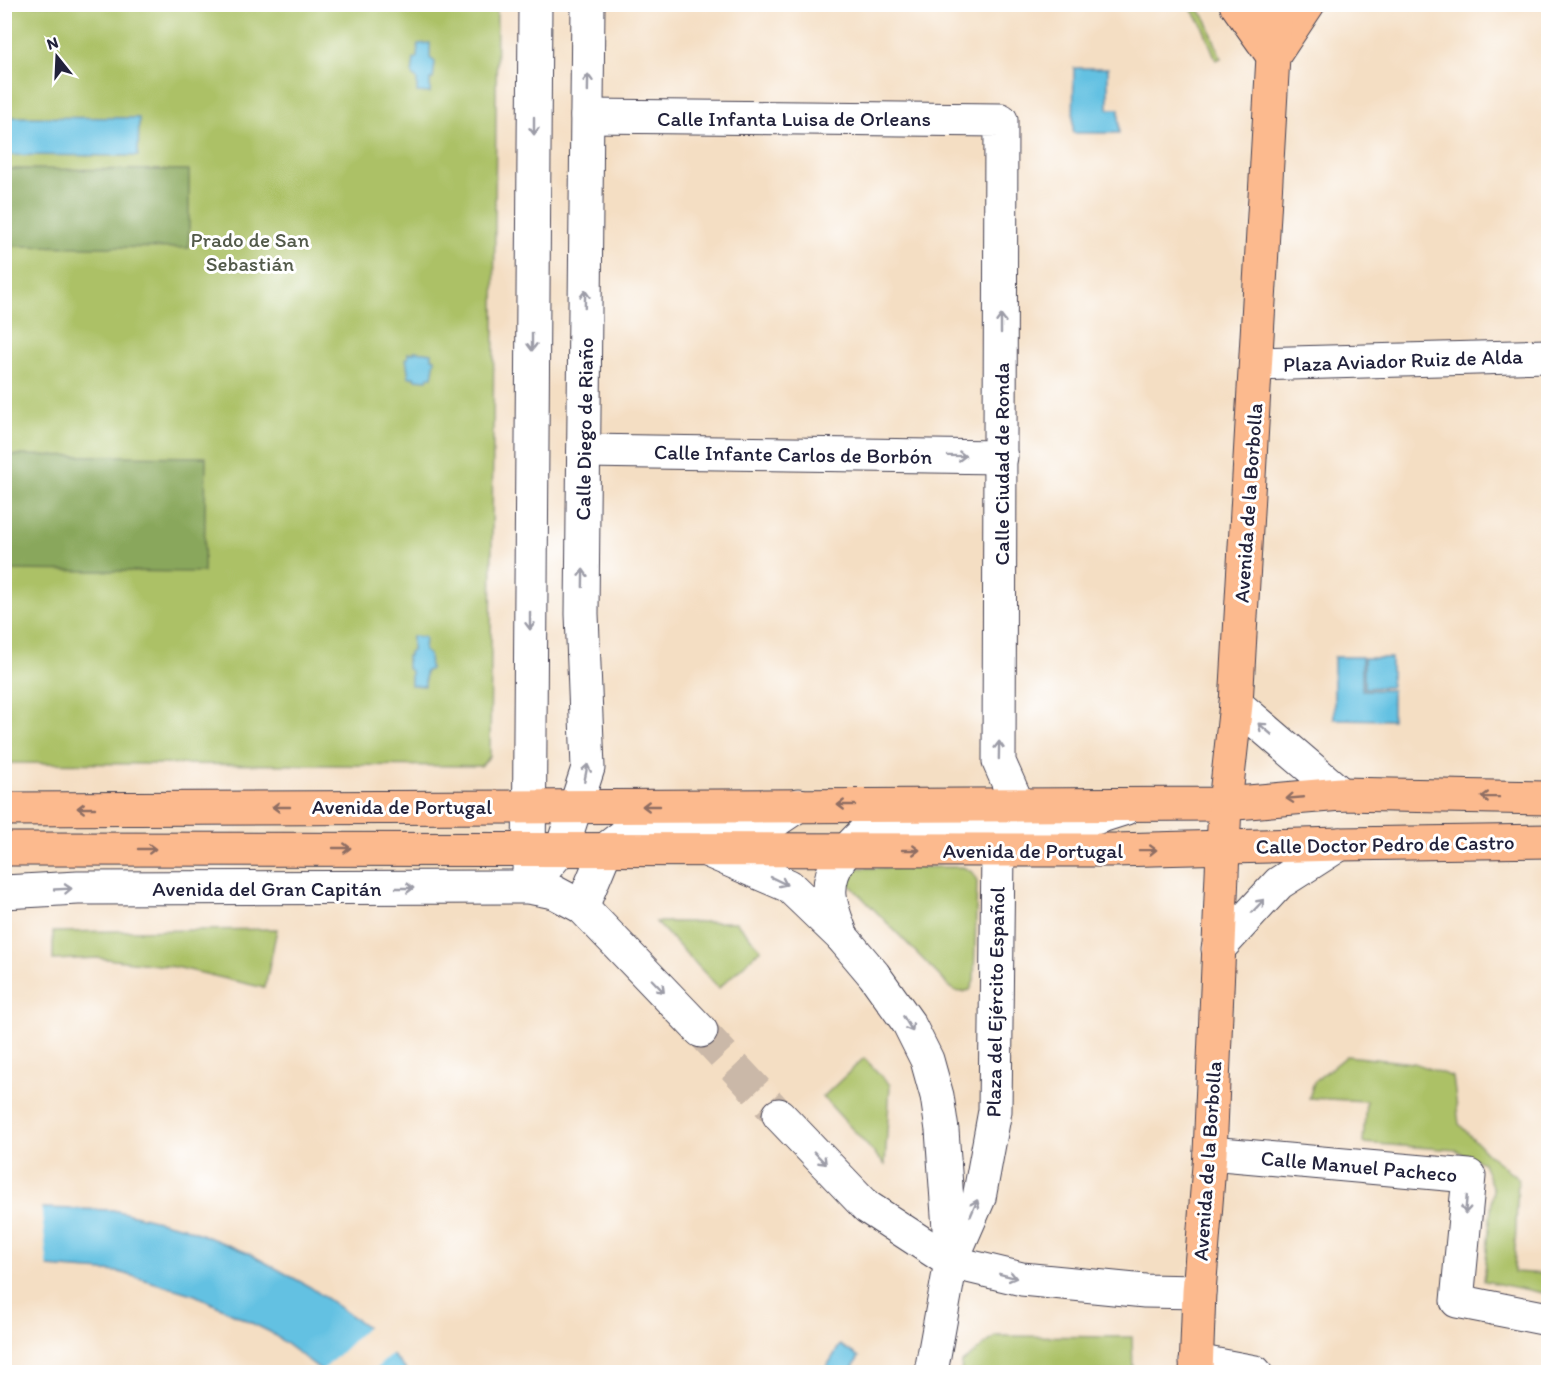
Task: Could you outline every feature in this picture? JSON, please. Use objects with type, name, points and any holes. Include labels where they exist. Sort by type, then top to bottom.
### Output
[{"type":"main road","points":[[1236,4],[1273,56],[1308,4]]},
{"type":"main road","name":"Avenida de la Borbolla","points":[[1196,1367],[1199,1292],[1210,1153],[1222,848],[1236,704],[1276,4]]},
{"type":"main road","points":[[1225,804],[1341,794],[1548,798]]},
{"type":"main road","name":"Avenida de Portugal","points":[[4,808],[1225,804]]},
{"type":"main road","name":"Calle Doctor Pedro de Castro","points":[[1222,848],[1548,841]]},
{"type":"main road","name":"Avenida de Portugal","points":[[20,849],[562,848],[844,851],[1222,848]]},
{"type":"street","points":[[529,887],[535,4]]},
{"type":"street","name":"Calle Diego de Riaño","points":[[562,848],[588,768],[582,614],[588,4]]},
{"type":"street","name":"Calle Infanta Luisa de Orleans","points":[[587,116],[1001,120]]},
{"type":"street","name":"Calle Ciudad de Ronda","points":[[1001,120],[999,762],[1018,805]]},
{"type":"street","name":"Plaza Aviador Ruiz de Alda","points":[[1257,364],[1548,356]]},
{"type":"street","name":"Calle Infante Carlos de Borbón","points":[[584,452],[1001,457]]},
{"type":"street","points":[[1236,704],[1341,794]]},
{"type":"street","points":[[582,907],[606,849],[636,827],[769,825],[799,805]]},
{"type":"street","name":"Avenida de Portugal","points":[[844,851],[872,825],[1076,824],[1135,805]]},
{"type":"street","points":[[1218,950],[1279,883],[1340,844]]},
{"type":"street","points":[[529,887],[562,848]]},
{"type":"street","points":[[4,870],[20,849]]},
{"type":"street","points":[[706,850],[789,886],[842,937],[874,975],[909,1024],[927,1060],[937,1096],[942,1130],[951,1262],[931,1372]]},
{"type":"street","name":"Plaza del Ejército Español","points":[[951,1262],[978,1198],[995,1111],[998,850]]},
{"type":"street","points":[[842,937],[830,896],[837,863],[844,851]]},
{"type":"street","name":"Avenida del Gran Capitán","points":[[4,892],[78,888],[529,887],[554,892],[582,907],[701,1031]]},
{"type":"street","points":[[779,1115],[867,1207],[951,1262],[1022,1280],[1145,1291],[1199,1292]]},
{"type":"street","name":"Calle Manuel Pacheco","points":[[1210,1153],[1469,1176],[1457,1301],[1548,1319]]},
{"type":"street","points":[[1196,1367],[1255,1372]]},
{"type":"green space","name":"Prado de San Sebastián","points":[[5,5],[497,5],[490,756],[481,766],[5,763]]},
{"type":"green space","points":[[1188,5],[1195,5],[1206,19],[1221,58],[1216,60],[1201,23]]},
{"type":"green space","points":[[5,169],[189,170],[189,248],[5,246]]},
{"type":"green space","points":[[5,455],[206,457],[204,572],[5,570]]},
{"type":"green space","points":[[963,867],[972,872],[977,881],[974,981],[970,990],[962,992],[954,991],[847,882],[847,872],[852,868]]},
{"type":"green space","points":[[656,922],[736,922],[761,949],[719,988]]},
{"type":"green space","points":[[277,929],[265,988],[176,967],[98,958],[53,960],[53,932]]},
{"type":"green space","points":[[1346,1056],[1414,1063],[1453,1077],[1459,1124],[1487,1153],[1518,1178],[1514,1272],[1548,1274],[1548,1294],[1484,1281],[1493,1189],[1483,1163],[1456,1150],[1363,1143],[1366,1101],[1309,1098],[1314,1082]]},
{"type":"green space","points":[[864,1058],[890,1085],[885,1165],[823,1097]]},
{"type":"green space","points":[[996,1336],[1132,1337],[1133,1372],[961,1372],[962,1363]]},
{"type":"water","points":[[430,43],[430,58],[435,62],[433,79],[430,79],[430,93],[417,92],[417,79],[412,75],[414,59],[417,58],[418,44]]},
{"type":"water","points":[[1074,68],[1108,68],[1108,109],[1119,109],[1119,133],[1073,133]]},
{"type":"water","points":[[5,117],[139,118],[138,156],[5,155]]},
{"type":"water","points":[[414,351],[432,353],[432,358],[435,359],[432,377],[428,377],[427,380],[409,377],[406,358],[408,358],[408,353],[414,353]]},
{"type":"water","points":[[412,636],[425,637],[424,651],[429,655],[430,669],[425,672],[425,686],[411,685],[411,671],[407,668],[407,656],[412,651]]},
{"type":"water","points":[[1334,657],[1362,657],[1362,690],[1392,690],[1392,720],[1334,719]]},
{"type":"water","points":[[1364,658],[1391,658],[1391,687],[1364,688]]},
{"type":"water","points":[[41,1208],[113,1210],[183,1227],[248,1253],[310,1287],[367,1327],[408,1372],[324,1372],[270,1332],[195,1295],[119,1272],[47,1267],[5,1271],[5,1211]]},
{"type":"water","points":[[840,1345],[859,1357],[850,1372],[824,1371]]},
{"type":"pier","points":[[41,1205],[48,1270],[12,1273],[4,1208]]},
{"type":"pier","points":[[369,1325],[393,1353],[391,1355],[372,1372],[321,1372]]},
{"type":"tunnel","points":[[701,1031],[779,1115]]}]
